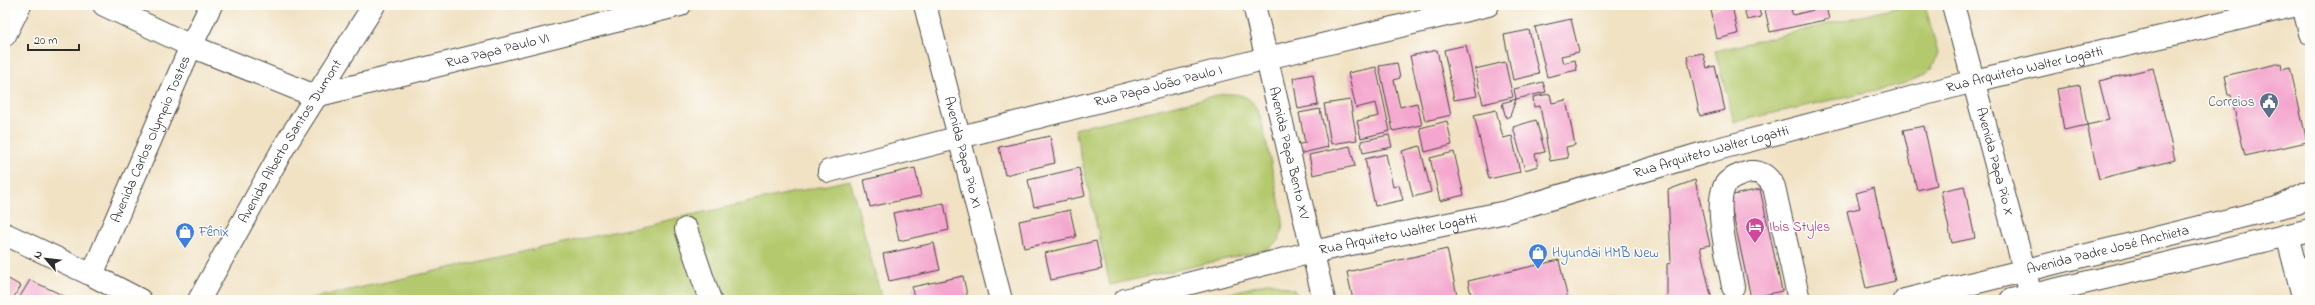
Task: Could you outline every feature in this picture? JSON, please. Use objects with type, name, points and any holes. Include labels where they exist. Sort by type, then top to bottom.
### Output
[{"type":"main road","points":[[5,35],[20,5]]},
{"type":"main road","points":[[104,5],[191,46],[315,96]]},
{"type":"main road","name":"Avenida Carlos Olympio Tostes","points":[[92,275],[191,46],[211,5]]},
{"type":"main road","name":"Avenida Alberto Santos Dumont","points":[[199,300],[315,96],[374,5]]},
{"type":"main road","name":"Rua Papa Paulo VI","points":[[315,96],[641,9],[680,5]]},
{"type":"main road","name":"Avenida Papa Pio XI","points":[[925,5],[958,138],[1001,300]]},
{"type":"main road","name":"Avenida Papa Bento XV","points":[[1254,5],[1324,300]]},
{"type":"main road","name":"Rua Papa João Paulo I","points":[[828,171],[1267,58],[1488,5]]},
{"type":"main road","name":"Avenida Papa Pio X","points":[[1953,5],[2024,270],[2021,298]]},
{"type":"main road","name":"Rua Arquiteto Walter Logatti","points":[[1125,300],[1312,252],[1506,212],[1710,151],[1974,81],[2297,5]]},
{"type":"main road","points":[[2303,5],[2310,33]]},
{"type":"main road","points":[[1733,287],[1719,204],[1724,186],[1730,179],[1750,172],[1763,174],[1768,177],[1774,187],[1799,300]]},
{"type":"main road","points":[[2278,207],[2310,191]]},
{"type":"main road","name":"Avenida Padre José Anchieta","points":[[1905,300],[2144,242],[2278,207],[2310,201]]},
{"type":"main road","points":[[686,229],[710,300]]},
{"type":"main road","name":"Avenida Padre José Anchieta","points":[[2021,298],[2310,230]]},
{"type":"main road","points":[[5,234],[92,275],[140,300]]},
{"type":"main road","points":[[2287,235],[2304,300]]},
{"type":"green space","points":[[1908,5],[1925,5],[1938,53],[1932,68],[1923,76],[1902,84],[1734,122],[1715,51]]},
{"type":"green space","points":[[1223,94],[1243,96],[1247,98],[1255,106],[1261,118],[1283,219],[1280,237],[1275,244],[1266,250],[1110,285],[1075,129]]},
{"type":"green space","points":[[850,180],[882,300],[304,300]]},
{"type":"green space","points":[[1270,282],[1294,290],[1302,300],[1207,300]]},
{"type":"building","points":[[1732,5],[1738,34],[1717,39],[1711,10]]},
{"type":"building","points":[[1743,5],[1758,5],[1761,17],[1747,20]]},
{"type":"building","points":[[1764,5],[1809,5],[1791,10],[1793,15],[1826,7],[1829,19],[1770,32]]},
{"type":"building","points":[[1571,19],[1579,52],[1561,56],[1563,63],[1575,60],[1577,70],[1547,77],[1535,27]]},
{"type":"building","points":[[1529,30],[1539,74],[1513,80],[1504,35]]},
{"type":"building","points":[[1466,45],[1477,96],[1454,100],[1444,50]]},
{"type":"building","points":[[1437,50],[1451,115],[1425,121],[1410,56]]},
{"type":"building","points":[[1703,53],[1707,68],[1715,66],[1725,110],[1700,116],[1687,56]]},
{"type":"building","points":[[1505,62],[1513,97],[1483,104],[1475,69]]},
{"type":"building","points":[[1397,63],[1400,78],[1394,80],[1400,107],[1417,103],[1422,125],[1393,131],[1379,66]]},
{"type":"building","name":"Correios","points":[[2281,63],[2282,69],[2290,67],[2307,142],[2245,156],[2231,95],[2228,95],[2224,76]]},
{"type":"building","points":[[1376,67],[1390,131],[1361,138],[1357,121],[1379,116],[1376,103],[1356,108],[1348,73]]},
{"type":"building","points":[[2153,68],[2175,160],[2099,179],[2087,125],[2109,120],[2099,81]]},
{"type":"building","points":[[1313,74],[1318,105],[1298,109],[1293,78]]},
{"type":"building","points":[[1543,82],[1546,92],[1516,99],[1514,89]]},
{"type":"building","points":[[2080,85],[2087,125],[2064,130],[2057,89]]},
{"type":"building","points":[[1550,94],[1552,103],[1566,100],[1575,145],[1566,147],[1568,158],[1550,161],[1540,106],[1534,107],[1533,97]]},
{"type":"building","points":[[1516,99],[1510,116],[1506,118],[1502,103]]},
{"type":"building","points":[[1350,100],[1357,140],[1331,144],[1324,104]]},
{"type":"building","points":[[1320,109],[1328,147],[1298,154],[1296,145],[1305,143],[1299,113]]},
{"type":"building","points":[[1496,110],[1503,138],[1512,136],[1520,172],[1489,179],[1474,115]]},
{"type":"building","points":[[1536,120],[1545,152],[1535,154],[1538,166],[1525,170],[1513,127]]},
{"type":"building","points":[[1447,121],[1452,145],[1425,152],[1420,128]]},
{"type":"building","points":[[1924,126],[1937,185],[1917,190],[1903,130]]},
{"type":"building","points":[[1389,135],[1392,147],[1363,153],[1361,141]]},
{"type":"building","points":[[1050,136],[1055,163],[1005,175],[999,147]]},
{"type":"building","points":[[1350,146],[1355,166],[1313,175],[1309,155]]},
{"type":"building","points":[[1420,146],[1431,192],[1413,197],[1402,151]]},
{"type":"building","points":[[1454,152],[1464,195],[1440,201],[1430,158]]},
{"type":"building","points":[[1386,154],[1393,187],[1399,185],[1403,200],[1375,206],[1365,159]]},
{"type":"building","points":[[915,168],[921,196],[870,207],[864,180]]},
{"type":"building","points":[[1079,168],[1085,196],[1034,207],[1028,180]]},
{"type":"building","points":[[1695,180],[1710,245],[1700,247],[1712,300],[1667,300],[1667,264],[1671,263],[1668,190]]},
{"type":"building","points":[[1964,186],[1975,238],[1952,243],[1941,191]]},
{"type":"building","points":[[1874,188],[1895,281],[1866,288],[1847,211],[1860,208],[1856,193]]},
{"type":"building","name":"Ibis Styles","points":[[1760,189],[1782,291],[1751,298],[1729,196]]},
{"type":"building","points":[[944,203],[949,230],[899,241],[893,213]]},
{"type":"building","points":[[1070,210],[1076,237],[1024,248],[1019,221]]},
{"type":"building","points":[[1096,241],[1102,269],[1051,280],[1045,253]]},
{"type":"building","points":[[934,243],[940,270],[889,281],[883,254]]},
{"type":"building","points":[[1447,249],[1458,300],[1353,300],[1347,272]]},
{"type":"building","name":"Hyundai HMB New","points":[[1559,260],[1568,300],[1472,300],[1468,281]]},
{"type":"building","points":[[963,276],[968,300],[914,300],[912,287]]},
{"type":"building","points":[[5,277],[21,286],[12,300],[5,300]]},
{"type":"building","points":[[30,280],[73,300],[18,300]]},
{"type":"place","name":"Correios","points":[[2269,119]]},
{"type":"place","name":"Ibis Styles","points":[[1755,244]]},
{"type":"place","name":"Fênix","points":[[185,249]]},
{"type":"place","name":"Hyundai HMB New","points":[[1538,270]]}]
